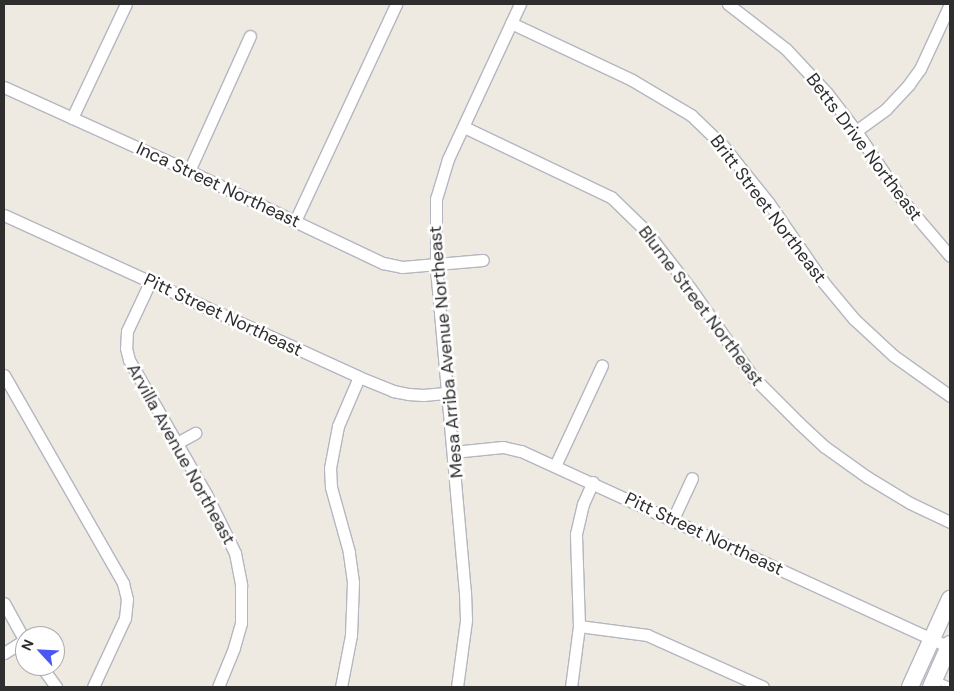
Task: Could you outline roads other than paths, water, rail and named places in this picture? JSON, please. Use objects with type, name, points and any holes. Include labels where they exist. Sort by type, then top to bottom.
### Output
[{"type":"main road","points":[[910,687],[950,600]]},
{"type":"main road","points":[[932,683],[950,646]]},
{"type":"street","points":[[72,118],[126,4]]},
{"type":"street","points":[[294,221],[396,4]]},
{"type":"street","name":"Mesa Arriba Avenue Northeast","points":[[456,687],[466,620],[454,452],[436,265],[436,199],[448,159],[520,4]]},
{"type":"street","name":"Betts Drive Northeast","points":[[728,4],[786,50],[827,93],[856,131],[903,200],[950,256]]},
{"type":"street","points":[[856,131],[886,110],[909,84],[920,69],[950,4]]},
{"type":"street","name":"Britt Street Northeast","points":[[511,23],[632,80],[691,115],[723,146],[768,202],[824,283],[854,319],[894,356],[950,396]]},
{"type":"street","points":[[189,171],[250,36]]},
{"type":"street","name":"Inca Street Northeast","points":[[4,87],[189,171],[383,263],[402,266],[436,265],[483,260]]},
{"type":"street","name":"Blume Street Northeast","points":[[464,127],[611,197],[645,230],[690,288],[753,377],[798,423],[825,447],[868,477],[910,503],[950,522]]},
{"type":"street","name":"Pitt Street Northeast","points":[[4,215],[393,391],[423,395],[448,392]]},
{"type":"street","name":"Arvilla Avenue Northeast","points":[[150,282],[128,331],[126,348],[136,376],[206,494],[235,553],[241,585],[240,623],[234,648],[218,687]]},
{"type":"street","points":[[555,466],[602,365]]},
{"type":"street","points":[[4,375],[123,583],[127,599],[125,618],[93,687]]},
{"type":"street","points":[[341,687],[352,635],[353,582],[349,552],[331,487],[330,468],[338,426],[360,377]]},
{"type":"street","points":[[177,443],[195,433]]},
{"type":"street","name":"Pitt Street Northeast","points":[[454,452],[512,448],[593,482],[932,640],[950,646]]},
{"type":"street","points":[[673,519],[692,478]]},
{"type":"street","points":[[571,687],[579,626],[576,534],[583,504],[593,482]]},
{"type":"street","points":[[4,603],[17,626]]},
{"type":"street","points":[[579,626],[647,635],[763,687]]},
{"type":"street","points":[[4,653],[15,647]]},
{"type":"street","points":[[48,676],[56,687]]},
{"type":"lane","points":[[932,683],[950,686]]}]
